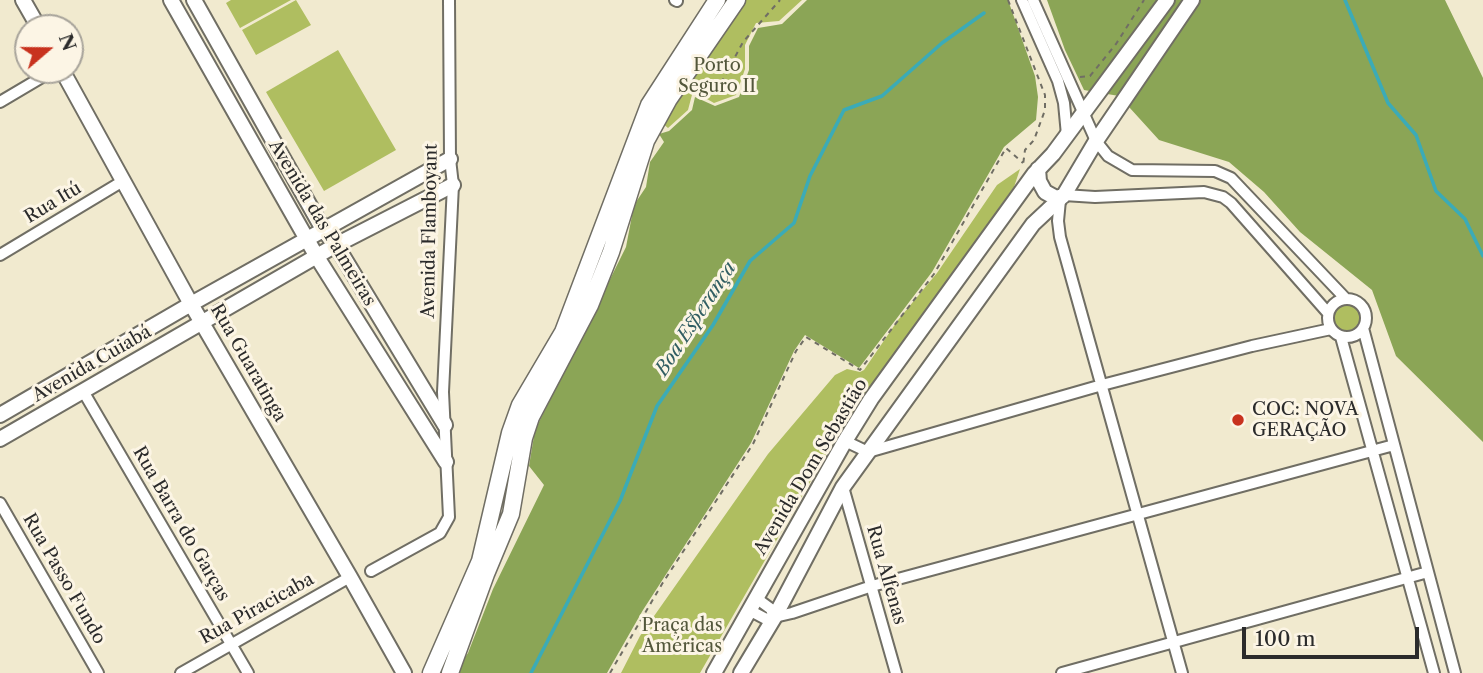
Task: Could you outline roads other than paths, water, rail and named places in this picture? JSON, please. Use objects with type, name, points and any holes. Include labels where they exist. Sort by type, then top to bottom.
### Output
[{"type":"main road","points":[[431,673],[480,561],[510,433],[520,405],[563,332],[649,105],[717,0]]},
{"type":"main road","points":[[450,673],[511,513],[524,438],[531,417],[590,305],[611,252],[646,141],[669,99],[737,0]]},
{"type":"street","name":"Avenida das Palmeiras","points":[[194,0],[324,231],[336,245],[445,425]]},
{"type":"street","name":"Avenida Flamboyant","points":[[371,570],[439,533],[449,517],[443,392],[453,185],[450,159],[449,0]]},
{"type":"street","points":[[1022,0],[1058,81],[1064,103],[1067,135]]},
{"type":"street","points":[[1033,0],[1083,114],[1093,145],[1132,170],[1215,171],[1231,178],[1345,298],[1356,301],[1364,310],[1366,322],[1363,328],[1354,336],[1341,337]]},
{"type":"street","points":[[1067,135],[1167,0]]},
{"type":"street","points":[[741,673],[774,618],[843,487],[1033,224],[1059,200],[1093,145],[1192,0]]},
{"type":"street","name":"Avenida das Palmeiras","points":[[177,2],[307,240],[446,462]]},
{"type":"street","points":[[0,103],[31,84]]},
{"type":"street","name":"Rua Guaratinga","points":[[70,84],[191,304],[404,673]]},
{"type":"street","name":"Avenida Dom Sebastião","points":[[714,673],[845,441],[872,399],[1038,169],[1054,154],[1067,135]]},
{"type":"street","name":"Avenida Cuiabá","points":[[0,415],[450,159]]},
{"type":"street","points":[[1038,169],[1039,181],[1045,192],[1059,200],[1204,192],[1223,197],[1328,313]]},
{"type":"street","name":"Rua Itú","points":[[0,255],[123,181]]},
{"type":"street","name":"Avenida Cuiabá","points":[[0,439],[336,245],[453,185]]},
{"type":"street","points":[[1059,200],[1060,237],[1182,673]]},
{"type":"street","points":[[1345,298],[1334,303],[1328,313],[1328,324],[1341,337],[1434,673]]},
{"type":"street","points":[[1363,328],[1455,673]]},
{"type":"street","points":[[845,441],[868,452],[1102,385],[1252,346],[1331,329]]},
{"type":"street","name":"Rua Barra do Garças","points":[[83,391],[248,673]]},
{"type":"street","points":[[753,604],[766,619],[774,618],[872,586],[1394,445]]},
{"type":"street","name":"Rua Alfenas","points":[[843,487],[896,673]]},
{"type":"street","name":"Rua Passo Fundo","points":[[0,503],[98,673]]},
{"type":"street","points":[[1062,673],[1428,572]]},
{"type":"street","name":"Rua Piracicaba","points":[[181,673],[351,577]]},
{"type":"waterway","points":[[1345,0],[1388,103],[1416,135],[1436,191],[1465,219],[1483,256]]},
{"type":"waterway","name":"Boa Esperança","points":[[531,673],[620,501],[657,406],[713,325],[750,261],[794,223],[810,176],[844,110],[882,96],[942,43],[984,13]]},
{"type":"place","name":"COC: NOVA GERAÇÃO","points":[[1238,420]]},
{"type":"park label","name":"Porto Seguro II","points":[[717,76]]},
{"type":"park label","name":"Praça das Américas","points":[[682,636]]}]
